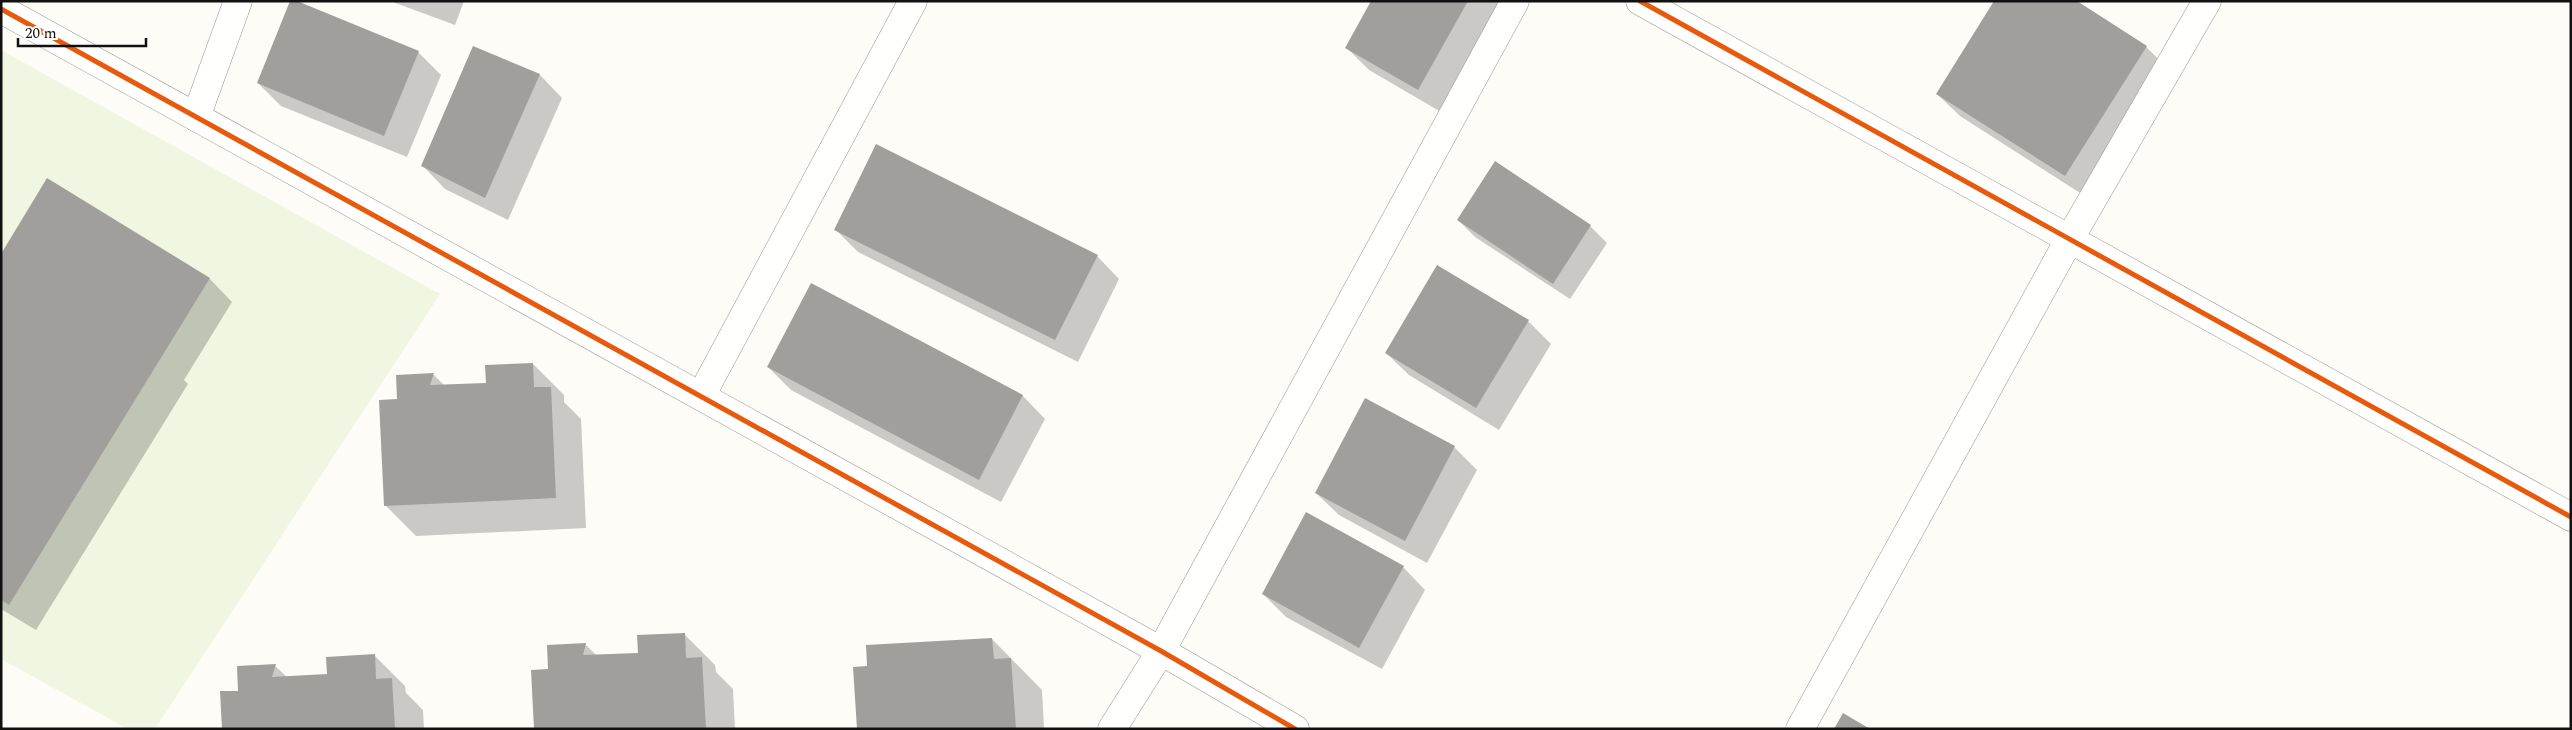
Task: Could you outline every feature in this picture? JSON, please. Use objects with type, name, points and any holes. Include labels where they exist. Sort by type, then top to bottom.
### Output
[{"type":"street","points":[[196,117],[238,1]]},
{"type":"street","points":[[701,396],[913,1]]},
{"type":"street","points":[[1112,729],[1161,650],[1515,1]]},
{"type":"street","points":[[1640,1],[2571,517]]},
{"type":"street","points":[[1800,729],[2069,240],[2208,1]]},
{"type":"street","points":[[1,9],[1161,650],[1294,729]]},
{"type":"green space","points":[[1,50],[440,294],[155,729],[128,729],[1,659]]},
{"type":"building","points":[[290,1],[297,1],[419,51],[384,136],[257,83]]},
{"type":"building","points":[[1371,1],[1468,1],[1418,90],[1345,48]]},
{"type":"building","points":[[1994,1],[2077,1],[2147,46],[2065,176],[1936,94]]},
{"type":"building","points":[[473,46],[540,74],[485,198],[421,166]]},
{"type":"building","points":[[876,144],[1098,255],[1055,340],[834,230]]},
{"type":"building","points":[[1495,161],[1591,225],[1553,284],[1457,220]]},
{"type":"building","points":[[47,178],[210,278],[9,605],[1,600],[1,254]]},
{"type":"building","points":[[1437,265],[1529,320],[1476,408],[1385,353]]},
{"type":"building","points":[[811,283],[1023,395],[979,480],[767,367]]},
{"type":"building","points":[[533,363],[534,387],[551,387],[556,498],[384,506],[379,400],[397,399],[396,375],[434,373],[430,385],[486,383],[485,365]]},
{"type":"building","points":[[1365,398],[1455,446],[1405,541],[1315,493]]},
{"type":"building","points":[[1306,512],[1404,566],[1359,648],[1262,594]]},
{"type":"building","points":[[685,633],[686,658],[702,657],[706,729],[534,729],[531,670],[548,669],[547,645],[586,643],[583,655],[638,653],[637,635]]},
{"type":"building","points":[[992,638],[994,659],[1011,658],[1016,729],[857,729],[853,667],[867,666],[866,645]]},
{"type":"building","points":[[375,654],[376,679],[392,678],[395,729],[222,729],[220,691],[238,691],[237,666],[276,664],[272,677],[327,674],[326,657]]},
{"type":"building","points":[[1843,713],[1870,729],[1834,729]]},
{"type":"cycle path","points":[[1640,1],[2571,517]]},
{"type":"cycle path","points":[[1,9],[1161,651],[1295,729]]}]
